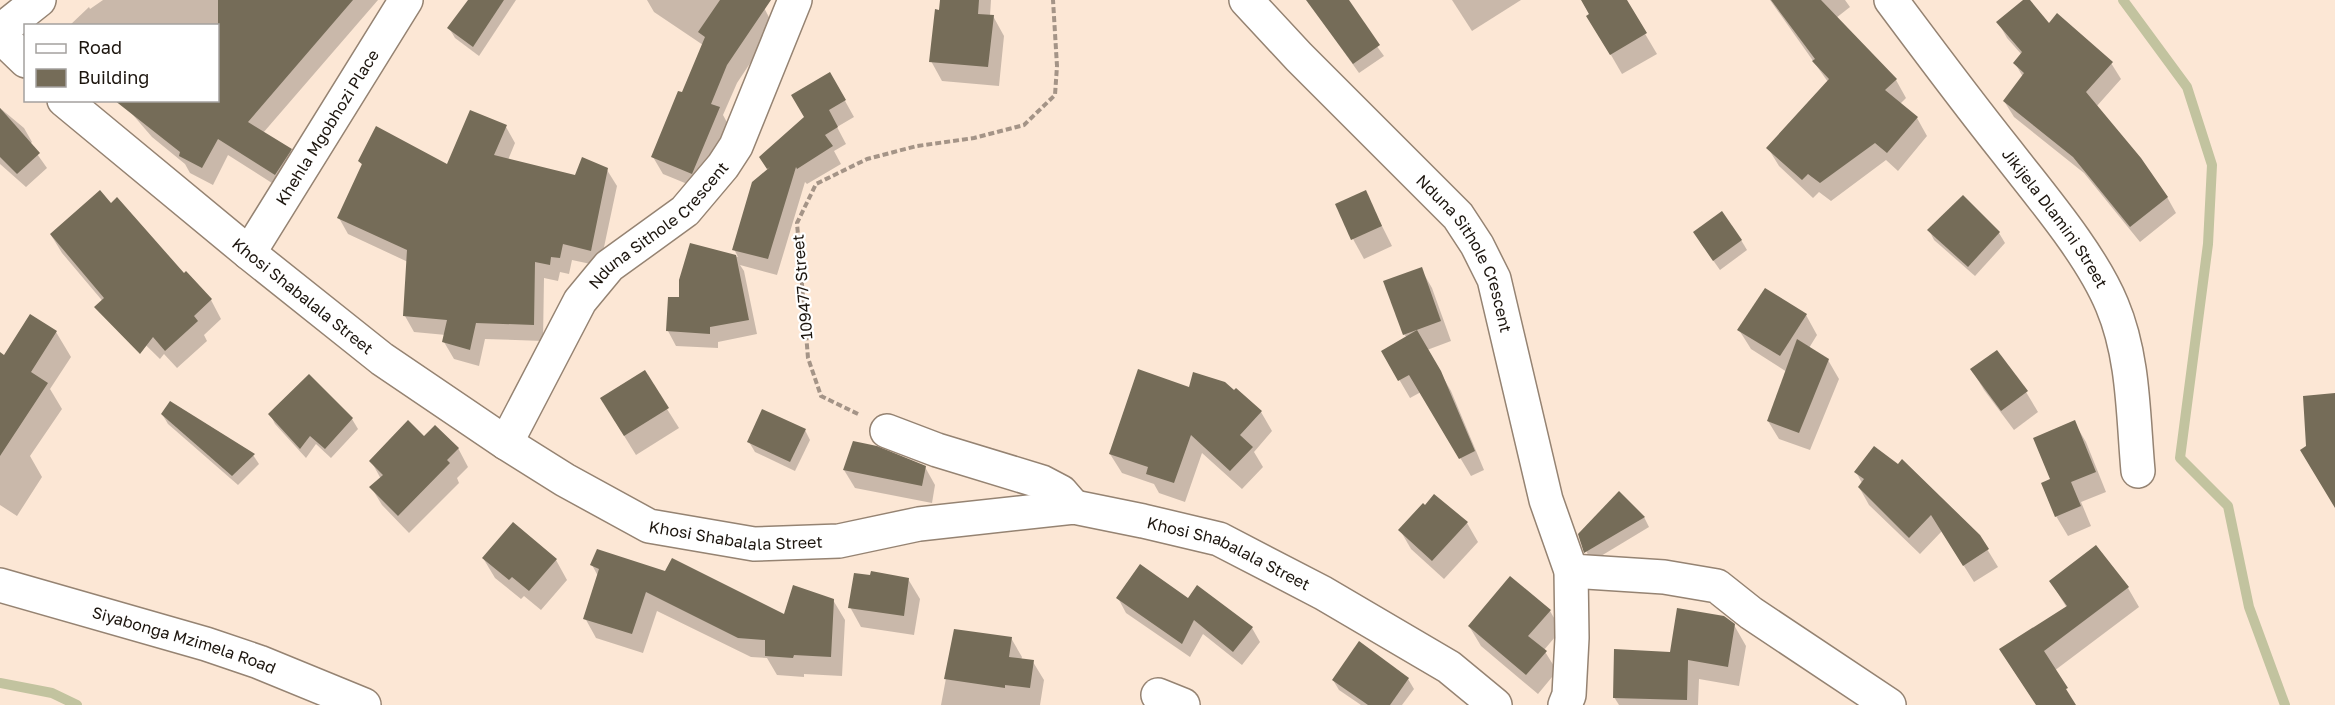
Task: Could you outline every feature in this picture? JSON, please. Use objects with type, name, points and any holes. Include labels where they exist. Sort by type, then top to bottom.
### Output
[{"type":"street","points":[[0,31],[39,0]]},
{"type":"street","name":"Khehla Mgobhozi Place","points":[[249,253],[406,0]]},
{"type":"street","name":"Nduna Sithole Crescent","points":[[506,443],[580,301],[609,266],[685,211],[723,166],[736,146],[795,0]]},
{"type":"street","name":"Nduna Sithole Crescent","points":[[1245,0],[1458,216],[1477,245],[1494,279],[1546,500],[1570,571],[1572,638],[1569,695],[1565,705]]},
{"type":"street","name":"Jikijela Dlamini Street","points":[[1891,0],[2089,262],[2113,306],[2128,360],[2138,471]]},
{"type":"street","points":[[0,36],[24,60]]},
{"type":"street","name":"Khosi Shabalala Street","points":[[66,102],[382,359],[506,443],[566,480],[649,526],[754,544],[839,541],[919,524],[1074,507],[1219,539],[1323,593],[1449,667],[1495,705]]},
{"type":"street","points":[[887,431],[937,450],[1042,482],[1061,492],[1074,507]]},
{"type":"street","points":[[1570,571],[1664,577],[1717,586],[1751,613],[1889,705]]},
{"type":"street","name":"Siyabonga Mzimela Road","points":[[0,585],[206,644],[259,662],[364,705]]},
{"type":"path","name":"109477 Street","points":[[887,431],[882,426],[822,396],[808,358],[797,223],[816,184],[867,159],[917,146],[974,138],[1024,125],[1054,94],[1056,66],[1053,0]]},
{"type":"building","points":[[218,0],[353,0],[248,122],[292,149],[275,175],[218,139],[202,168],[179,156],[180,152],[117,102],[219,102]]},
{"type":"building","points":[[468,0],[504,0],[473,47],[447,28]]},
{"type":"building","points":[[720,0],[771,0],[727,65],[711,104],[720,107],[692,174],[651,157],[678,91],[682,92],[705,37],[698,32]]},
{"type":"building","points":[[940,0],[979,0],[978,14],[994,15],[988,67],[929,62],[935,9],[939,10]]},
{"type":"building","points":[[1306,0],[1349,0],[1380,45],[1353,64]]},
{"type":"building","points":[[1581,0],[1627,0],[1647,33],[1610,55],[1586,16],[1589,14]]},
{"type":"building","points":[[1771,0],[1821,0],[1897,79],[1885,90],[1918,117],[1887,153],[1875,143],[1820,183],[1808,174],[1802,180],[1766,148],[1829,79],[1812,61],[1815,59]]},
{"type":"building","points":[[2023,0],[2030,0],[2049,23],[2057,13],[2113,62],[2086,92],[2141,158],[2168,197],[2130,227],[2073,157],[2003,101],[2024,73],[2013,63],[2022,52],[1996,22]]},
{"type":"building","points":[[830,72],[846,100],[829,110],[838,127],[825,135],[833,146],[797,169],[796,167],[768,259],[732,250],[752,182],[770,167],[767,169],[759,157],[804,117],[791,95]]},
{"type":"building","points":[[0,108],[40,153],[17,174],[0,157]]},
{"type":"building","points":[[470,110],[507,125],[494,155],[575,175],[582,157],[608,168],[591,251],[563,244],[560,258],[551,257],[550,265],[535,262],[534,325],[476,323],[470,350],[442,342],[447,320],[403,316],[407,250],[337,218],[362,164],[358,161],[376,126],[447,164]]},
{"type":"building","points":[[100,190],[111,203],[117,197],[184,273],[186,271],[212,299],[194,316],[198,321],[165,351],[153,337],[140,354],[94,307],[104,298],[50,234]]},
{"type":"building","points":[[1366,190],[1382,226],[1351,240],[1335,204]]},
{"type":"building","points":[[1963,195],[2000,232],[1968,267],[1927,230]]},
{"type":"building","points":[[1722,211],[1742,240],[1713,261],[1693,232]]},
{"type":"building","points":[[690,243],[736,255],[749,320],[710,327],[710,334],[666,331],[668,297],[679,297],[679,280]]},
{"type":"building","points":[[1422,267],[1441,321],[1403,335],[1383,281]]},
{"type":"building","points":[[1765,288],[1807,314],[1780,356],[1737,330]]},
{"type":"building","points":[[30,314],[57,331],[31,372],[48,383],[0,456],[0,352],[4,355]]},
{"type":"building","points":[[1417,330],[1441,371],[1475,451],[1459,459],[1409,375],[1398,381],[1381,351]]},
{"type":"building","points":[[1797,339],[1829,359],[1799,433],[1767,421]]},
{"type":"building","points":[[1997,350],[2028,391],[2001,411],[1970,369]]},
{"type":"building","points":[[1138,369],[1189,387],[1193,372],[1225,382],[1234,390],[1236,388],[1262,411],[1240,435],[1253,447],[1230,471],[1191,435],[1174,483],[1146,474],[1148,467],[1109,454]]},
{"type":"building","points":[[645,370],[669,408],[624,436],[600,398]]},
{"type":"building","points":[[309,374],[353,418],[325,449],[310,436],[300,449],[268,414]]},
{"type":"building","points":[[2335,393],[2335,508],[2300,450],[2306,446],[2303,396]]},
{"type":"building","points":[[170,401],[255,454],[232,476],[161,414]]},
{"type":"building","points":[[762,409],[806,429],[790,462],[747,442]]},
{"type":"building","points":[[408,420],[424,436],[435,425],[459,448],[447,460],[450,463],[398,516],[369,487],[383,475],[369,461]]},
{"type":"building","points":[[2075,420],[2096,472],[2071,482],[2081,506],[2055,517],[2041,483],[2050,479],[2033,438]]},
{"type":"building","points":[[853,441],[877,446],[926,466],[922,486],[843,470]]},
{"type":"building","points":[[1874,446],[1898,464],[1902,459],[1980,535],[1989,549],[1963,566],[1931,515],[1909,538],[1858,487],[1864,479],[1854,472]]},
{"type":"building","points":[[1619,491],[1645,517],[1584,553],[1578,534]]},
{"type":"building","points":[[1434,494],[1468,522],[1432,561],[1398,530]]},
{"type":"building","points":[[513,522],[557,559],[529,591],[512,577],[509,580],[482,558]]},
{"type":"building","points":[[2096,545],[2129,587],[2044,651],[2076,705],[2036,705],[1999,649],[2067,606],[2049,581]]},
{"type":"building","points":[[597,549],[665,571],[672,558],[784,614],[793,585],[834,599],[831,657],[765,656],[765,640],[738,638],[646,592],[632,634],[583,619],[599,569],[590,565]]},
{"type":"building","points":[[1140,564],[1188,598],[1197,585],[1253,627],[1233,652],[1194,620],[1182,644],[1116,598]]},
{"type":"building","points":[[871,571],[909,578],[904,616],[848,608],[854,573],[870,575]]},
{"type":"building","points":[[1510,576],[1551,610],[1528,636],[1547,651],[1526,675],[1468,626]]},
{"type":"building","points":[[1677,608],[1724,616],[1735,624],[1728,667],[1688,660],[1687,700],[1613,698],[1614,649],[1670,652]]},
{"type":"building","points":[[954,629],[1012,637],[1009,657],[1034,660],[1030,688],[1005,685],[1005,688],[944,679]]},
{"type":"building","points":[[1359,641],[1409,678],[1390,705],[1368,705],[1332,680]]},
{"type":"waterway","points":[[2123,0],[2187,87],[2212,165],[2208,244],[2180,458],[2228,506],[2249,607],[2285,705]]},
{"type":"waterway","points":[[0,683],[52,693],[77,705]]}]
